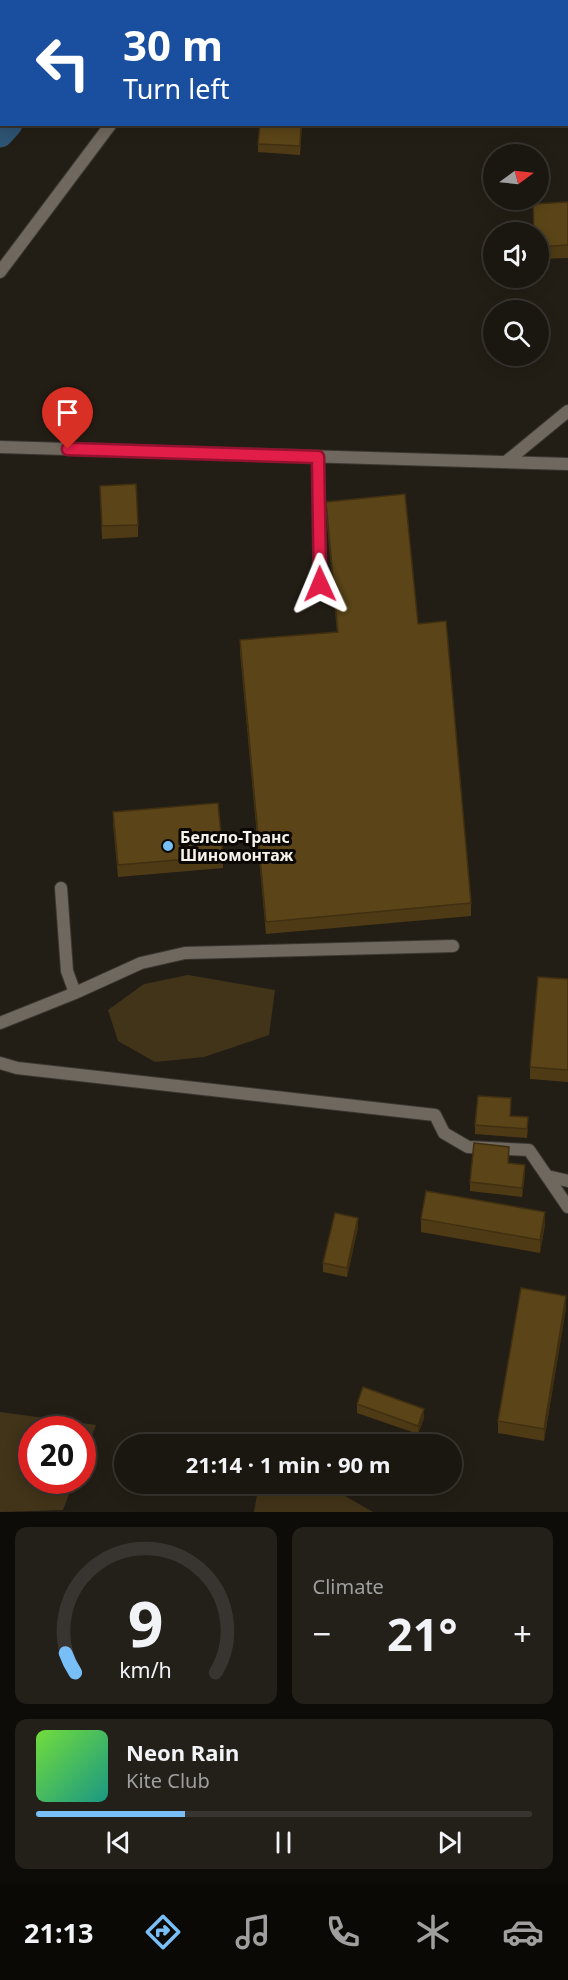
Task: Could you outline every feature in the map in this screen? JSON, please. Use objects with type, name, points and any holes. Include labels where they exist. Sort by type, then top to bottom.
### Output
[{"type":"lane","points":[[0,272],[110,126]]},
{"type":"lane","points":[[507,461],[568,411]]},
{"type":"lane","points":[[0,447],[568,464]]},
{"type":"lane","points":[[318,457],[320,584]]},
{"type":"lane","points":[[61,888],[67,971],[75,993]]},
{"type":"lane","points":[[0,1023],[141,963],[185,953],[453,946]]},
{"type":"lane","points":[[0,1063],[17,1068],[435,1116],[444,1133],[468,1147],[529,1150],[568,1207]]},
{"type":"lane","points":[[546,1176],[568,1181]]},
{"type":"shaded area","points":[[188,975],[275,990],[269,1035],[204,1057],[155,1062],[118,1041],[108,1010],[144,984]]},
{"type":"shaded area","points":[[0,1412],[30,1416],[18,1416],[18,1494],[69,1494],[63,1510],[0,1512]]},
{"type":"shaded area","points":[[257,1494],[342,1494],[373,1512],[254,1512]]},
{"type":"building","points":[[260,126],[301,126],[300,146],[258,144]]},
{"type":"building","points":[[568,202],[568,245],[549,246],[549,222],[534,222],[533,210],[549,210],[549,203]]},
{"type":"building","points":[[136,484],[138,525],[102,526],[100,486]]},
{"type":"building","points":[[405,494],[418,624],[446,621],[471,903],[266,922],[240,640],[338,632],[326,502]]},
{"type":"building","name":"Белсло-Транс Шиномонтаж","points":[[218,803],[223,856],[118,865],[113,812]]},
{"type":"building","points":[[538,977],[568,979],[568,1070],[530,1067]]},
{"type":"building","points":[[478,1096],[511,1098],[510,1116],[528,1117],[527,1129],[475,1125]]},
{"type":"building","points":[[474,1143],[509,1147],[508,1163],[525,1165],[522,1188],[470,1182]]},
{"type":"building","points":[[426,1191],[545,1212],[540,1240],[421,1219]]},
{"type":"building","points":[[335,1213],[358,1218],[347,1268],[323,1263]]},
{"type":"building","points":[[521,1288],[566,1296],[544,1429],[498,1421]]},
{"type":"building","points":[[363,1387],[424,1409],[418,1426],[357,1404]]},
{"type":"waterway","points":[[0,134],[7,126]]},
{"type":"place","name":"Белсло-Транс Шиномонтаж","points":[[168,846]]},
{"type":"route","points":[[68,449],[318,457],[320,584]]}]
